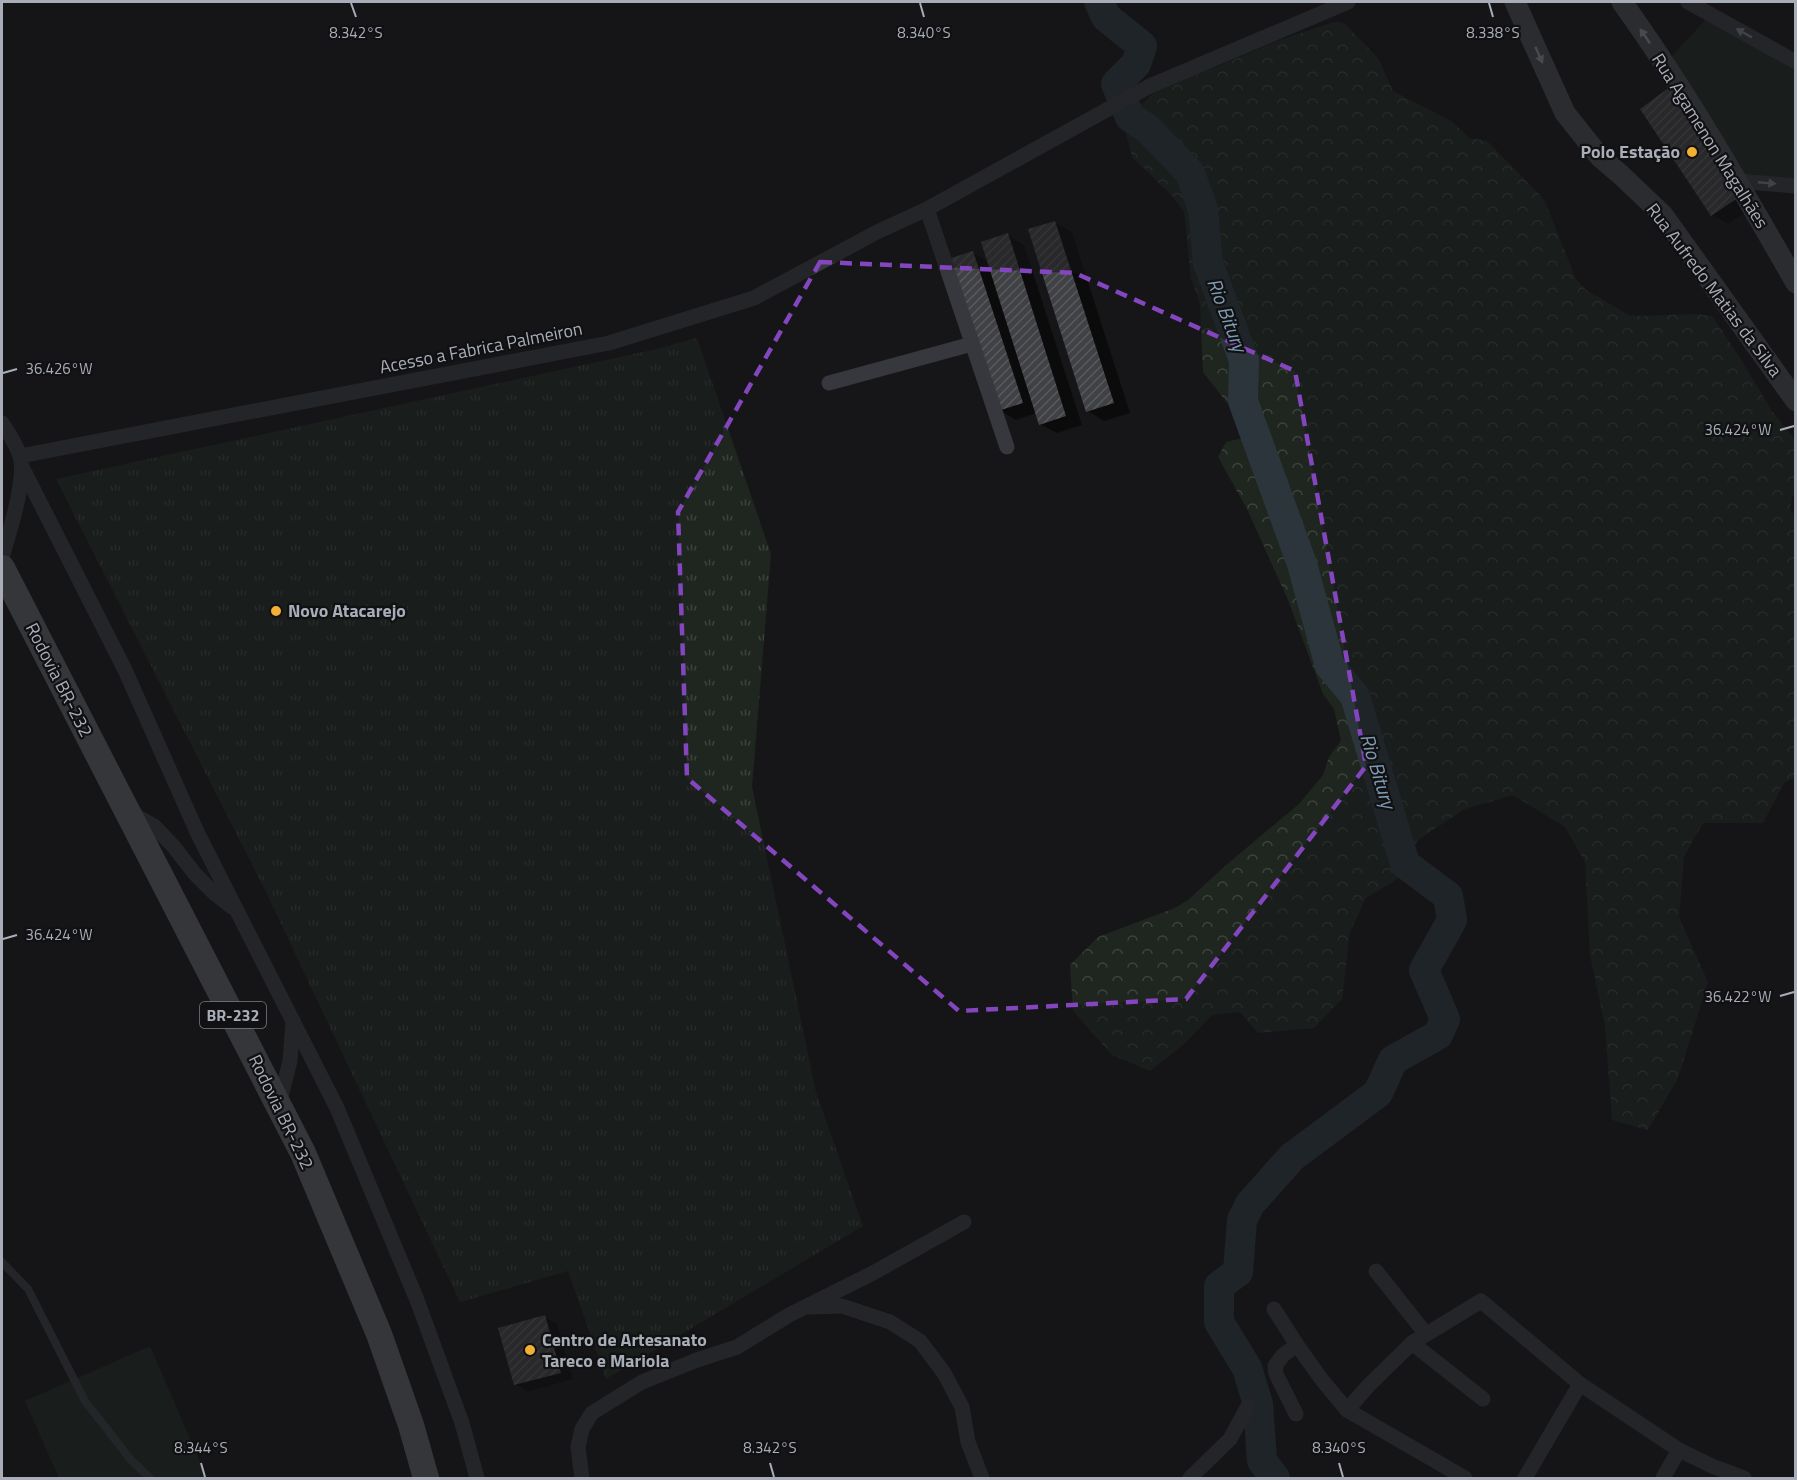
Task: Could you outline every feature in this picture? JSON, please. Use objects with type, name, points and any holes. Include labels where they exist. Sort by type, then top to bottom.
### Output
[{"type":"highway","name":"Rodovia BR-232","points":[[2,568],[303,1153],[379,1334],[411,1425],[426,1479]]},
{"type":"main road","name":"Rua Aufredo Matias da Silva","points":[[1515,2],[1565,113],[1600,157],[1663,215],[1796,400]]},
{"type":"main road","name":"Rua Agamenon Magalhães","points":[[1622,2],[1738,181],[1796,283]]},
{"type":"street","name":"Acesso a Fabrica Palmeiron","points":[[21,462],[609,343],[754,298],[877,232],[927,209],[1150,86],[1348,2]]},
{"type":"street","points":[[1688,2],[1796,62]]},
{"type":"street","points":[[1738,181],[1796,186]]},
{"type":"street","points":[[927,209],[1007,447]]},
{"type":"street","points":[[829,384],[972,344]]},
{"type":"street","points":[[2,423],[15,445],[21,462],[125,670],[198,834],[337,1108],[417,1300],[462,1423],[477,1479]]},
{"type":"street","points":[[2,557],[12,527],[21,462]]},
{"type":"street","points":[[126,810],[154,826],[195,874],[213,892],[237,910]]},
{"type":"street","points":[[279,1104],[290,1061],[293,1021]]},
{"type":"street","points":[[582,1479],[578,1447],[582,1429],[592,1413],[642,1383],[697,1360],[737,1347],[789,1315],[873,1273],[963,1222]]},
{"type":"street","points":[[1376,1271],[1426,1334]]},
{"type":"street","points":[[1347,1410],[1412,1343],[1481,1301],[1580,1384],[1679,1450],[1744,1479]]},
{"type":"street","points":[[804,1308],[842,1306],[890,1322],[920,1341],[944,1373],[962,1407],[968,1442],[982,1479]]},
{"type":"street","points":[[1274,1309],[1297,1346],[1347,1410],[1465,1479]]},
{"type":"street","points":[[1412,1343],[1484,1399]]},
{"type":"street","points":[[1296,1414],[1276,1374],[1275,1365],[1283,1355],[1297,1346]]},
{"type":"street","points":[[1525,1479],[1580,1384]]},
{"type":"street","points":[[1190,1479],[1230,1439],[1248,1406]]},
{"type":"street","points":[[1663,1479],[1679,1450]]},
{"type":"lane","points":[[2,1262],[28,1289],[85,1401],[131,1460],[150,1479]]},
{"type":"highlighted area","points":[[820,262],[1075,273],[1295,371],[1366,766],[1186,999],[959,1011],[687,778],[678,512]]},
{"type":"green space","points":[[1706,19],[1795,69],[1795,181],[1740,178],[1668,61]]},
{"type":"green space","points":[[1334,22],[1344,23],[1378,58],[1393,91],[1453,122],[1469,138],[1487,141],[1539,194],[1545,202],[1576,279],[1586,290],[1629,315],[1712,316],[1772,411],[1795,440],[1795,492],[1790,509],[1796,517],[1795,777],[1784,783],[1763,823],[1703,823],[1684,857],[1679,917],[1708,982],[1678,1078],[1648,1130],[1612,1120],[1605,1026],[1590,955],[1585,862],[1565,827],[1513,795],[1465,809],[1418,840],[1399,878],[1366,898],[1350,932],[1342,999],[1314,1028],[1258,1033],[1240,1012],[1212,1015],[1184,1044],[1150,1071],[1112,1055],[1073,1011],[1070,965],[1098,937],[1175,908],[1188,900],[1299,804],[1323,775],[1329,757],[1341,741],[1334,709],[1323,694],[1288,600],[1247,509],[1218,457],[1226,442],[1258,435],[1266,417],[1243,416],[1235,413],[1203,372],[1200,305],[1191,279],[1184,212],[1173,197],[1132,157],[1125,130],[1126,120],[1153,93],[1180,77],[1214,68],[1277,41]]},
{"type":"green space","points":[[697,338],[771,554],[752,787],[816,1092],[863,1226],[606,1379],[568,1271],[460,1302],[265,890],[56,479],[657,349]]},
{"type":"green space","points":[[150,1346],[207,1478],[59,1478],[25,1401]]},
{"type":"building","name":"Polo Estação","points":[[1674,84],[1742,195],[1711,216],[1640,109]]},
{"type":"building","points":[[1055,221],[1114,403],[1086,412],[1028,229]]},
{"type":"building","points":[[1008,233],[1066,416],[1039,425],[981,242]]},
{"type":"building","points":[[973,251],[1023,403],[998,411],[948,259]]},
{"type":"building","name":"Centro de Artesanato Tareco e Mariola","points":[[545,1315],[561,1373],[514,1385],[498,1328]]},
{"type":"waterway","name":"Rio Bitury","points":[[1099,2],[1106,17],[1142,46],[1136,64],[1116,84],[1130,117],[1148,129],[1190,173],[1203,209],[1208,263],[1244,360],[1243,401],[1302,564],[1330,666],[1355,696],[1405,864],[1448,896],[1452,920],[1424,970],[1445,1019],[1438,1035],[1393,1060],[1378,1093],[1292,1157],[1250,1204],[1242,1220],[1238,1272],[1219,1286],[1219,1322],[1247,1368],[1258,1404],[1262,1461],[1275,1478]]},
{"type":"place","name":"Polo Estação","points":[[1692,152]]},
{"type":"place","name":"Novo Atacarejo","points":[[276,611]]},
{"type":"place","name":"Centro de Artesanato Tareco e Mariola","points":[[530,1350]]}]
